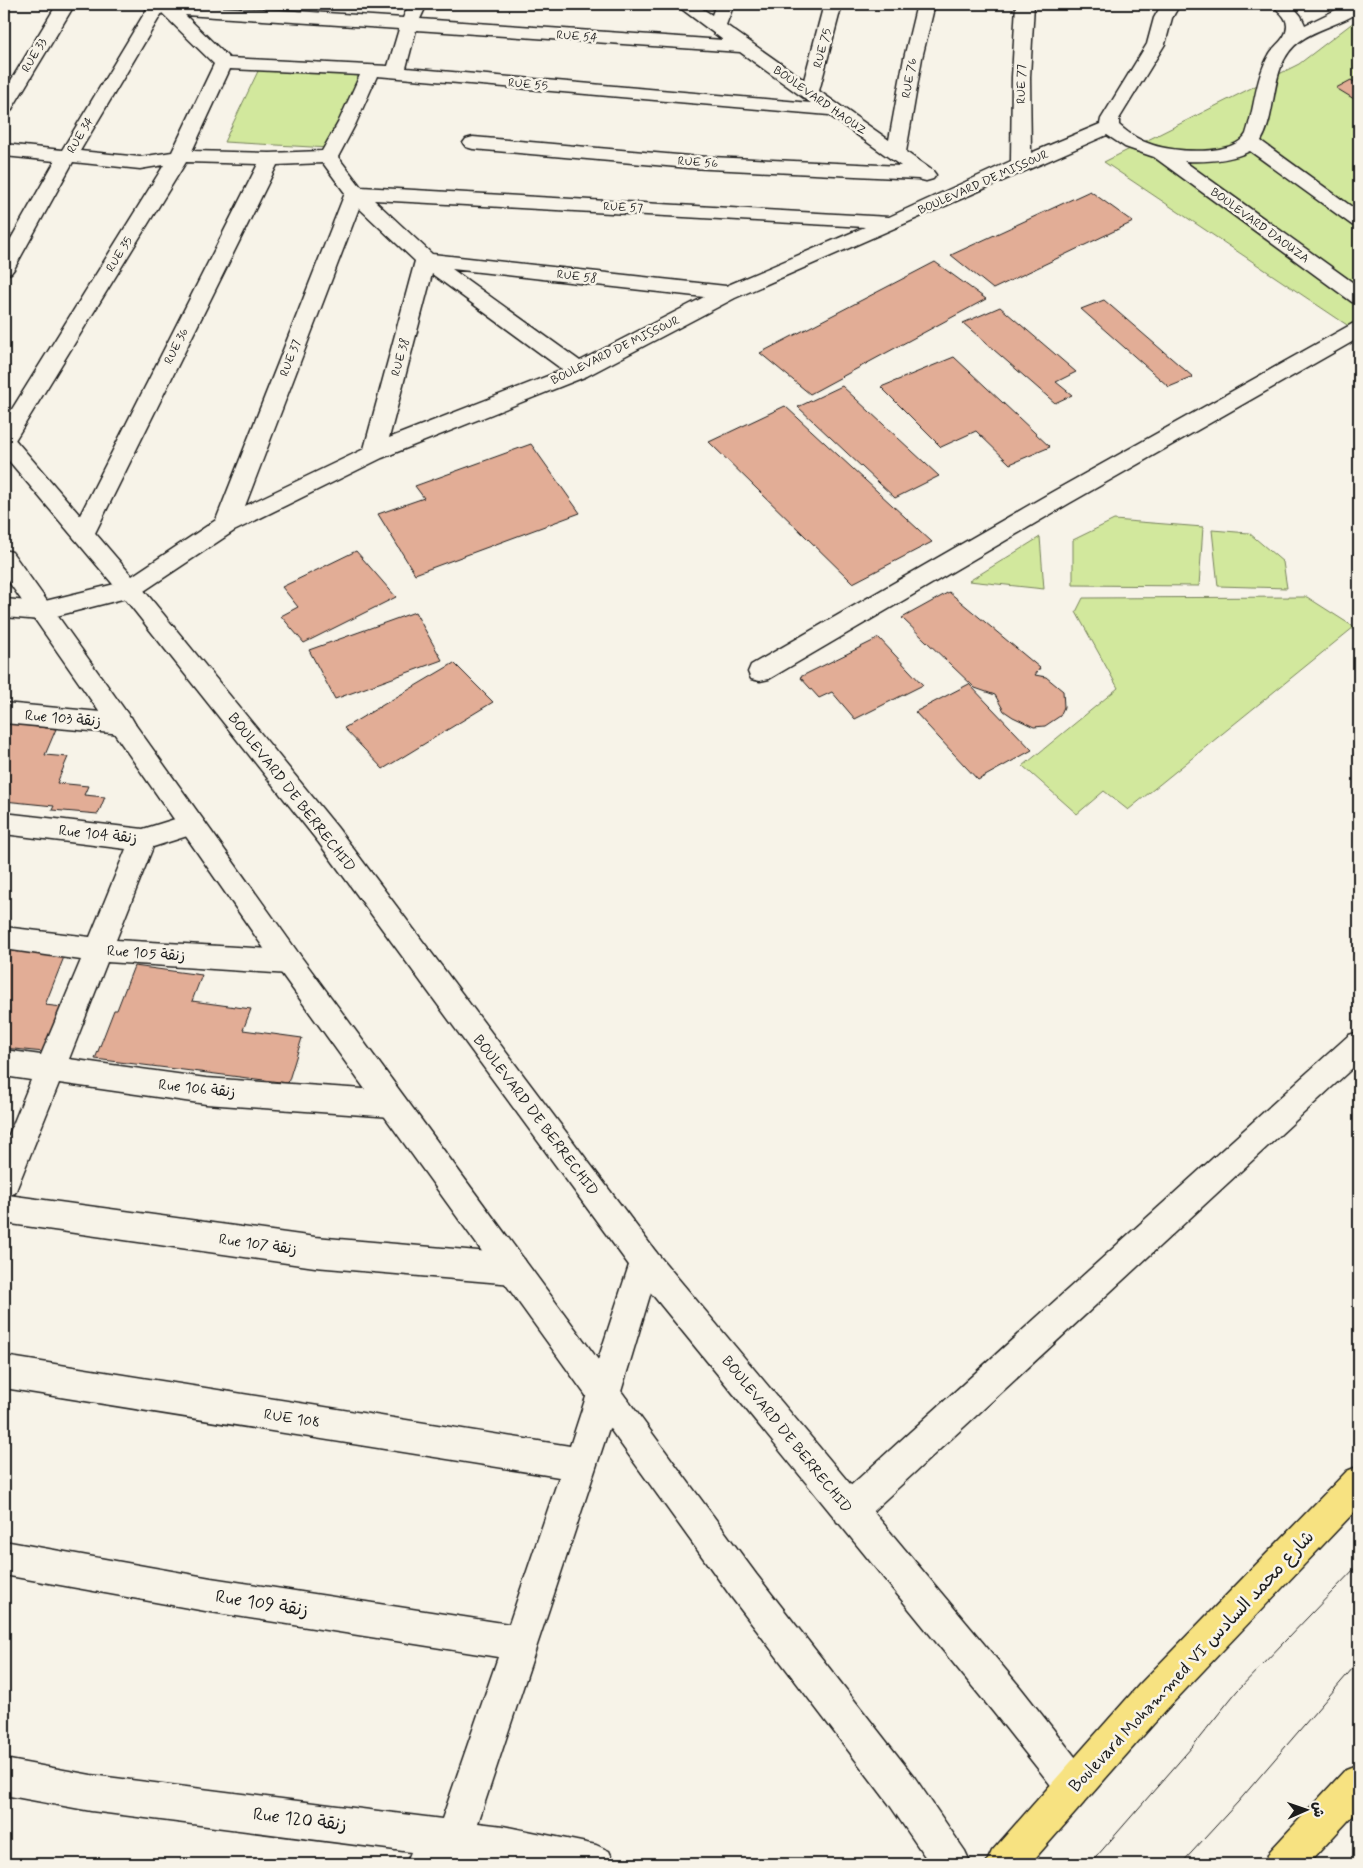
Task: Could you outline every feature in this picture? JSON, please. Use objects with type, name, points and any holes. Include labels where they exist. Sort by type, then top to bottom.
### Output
[{"type":"main road","name":"Boulevard Mohammed VI شارع محمد السادس","points":[[1005,1864],[1152,1698],[1359,1483]]},
{"type":"main road","points":[[1283,1864],[1359,1782]]},
{"type":"street","name":"RUE 33","points":[[4,107],[66,4]]},
{"type":"street","points":[[396,72],[418,4]]},
{"type":"street","name":"BOULEVARD HAOUZ","points":[[684,4],[956,195]]},
{"type":"street","points":[[716,27],[725,4]]},
{"type":"street","name":"RUE 75","points":[[810,92],[833,4]]},
{"type":"street","name":"RUE 76","points":[[896,153],[913,58],[926,4]]},
{"type":"street","name":"RUE 77","points":[[1021,164],[1021,77],[1025,4]]},
{"type":"street","points":[[1171,4],[1163,18],[1156,44],[1110,119],[1109,127],[1120,138],[1139,147],[1161,154],[1195,156],[1224,154],[1239,150],[1250,142],[1278,55],[1294,37],[1346,13],[1359,4]]},
{"type":"street","points":[[1281,4],[1292,14],[1296,24],[1294,37]]},
{"type":"street","points":[[162,6],[410,24]]},
{"type":"street","points":[[162,6],[224,62]]},
{"type":"street","name":"RUE 34","points":[[4,269],[68,155],[162,6]]},
{"type":"street","name":"RUE 54","points":[[410,24],[744,47]]},
{"type":"street","name":"RUE 55","points":[[224,62],[371,70],[833,110]]},
{"type":"street","name":"RUE 35","points":[[4,441],[180,156],[224,62]]},
{"type":"street","points":[[328,157],[347,123],[371,70]]},
{"type":"street","name":"BOULEVARD DE MISSOUR","points":[[4,608],[41,611],[130,589],[226,525],[374,453],[579,371],[728,294],[1109,127]]},
{"type":"street","points":[[1250,142],[1359,221]]},
{"type":"street","name":"RUE 56","points":[[473,143],[689,162],[924,173]]},
{"type":"street","points":[[4,150],[140,163],[180,156],[328,157]]},
{"type":"street","name":"BOULEVARD DAOUZA","points":[[1161,154],[1359,297]]},
{"type":"street","points":[[328,157],[355,193],[426,260],[579,371]]},
{"type":"street","name":"RUE 36","points":[[83,532],[270,158]]},
{"type":"street","name":"RUE 57","points":[[355,193],[891,222]]},
{"type":"street","name":"RUE 37","points":[[226,525],[355,193]]},
{"type":"street","name":"RUE 58","points":[[426,260],[728,294]]},
{"type":"street","name":"RUE 38","points":[[374,453],[426,260]]},
{"type":"street","points":[[760,672],[1060,498],[1359,329]]},
{"type":"street","name":"BOULEVARD DE BERRECHID","points":[[4,441],[130,589],[328,835],[645,1262],[1074,1786]]},
{"type":"street","points":[[4,558],[191,825],[392,1104],[744,1586],[902,1791],[952,1864]]},
{"type":"street","name":"Rue 103 زنقة","points":[[4,714],[122,724]]},
{"type":"street","name":"Rue 104 زنقة","points":[[4,823],[143,840],[191,825]]},
{"type":"street","points":[[4,1183],[143,840]]},
{"type":"street","name":"Rue 105 زنقة","points":[[4,938],[97,950],[289,962]]},
{"type":"street","points":[[849,1510],[1359,1044]]},
{"type":"street","name":"Rue 106 زنقة","points":[[4,1063],[206,1091],[392,1104]]},
{"type":"street","name":"Rue 107 زنقة","points":[[4,1209],[315,1252],[513,1269]]},
{"type":"street","points":[[425,1864],[454,1838],[604,1395],[645,1262]]},
{"type":"street","name":"RUE 108","points":[[4,1372],[580,1464]]},
{"type":"street","name":"Rue 109 زنقة","points":[[4,1558],[211,1595],[521,1643]]},
{"type":"street","name":"Rue 120 زنقة","points":[[4,1777],[91,1793],[454,1838],[501,1854],[596,1864]]},
{"type":"green space","points":[[1359,18],[1359,333],[1104,162],[1299,64]]},
{"type":"green space","points":[[260,67],[362,75],[329,148],[224,142]]},
{"type":"green space","points":[[1114,520],[1203,527],[1199,586],[1073,585],[1073,540]]},
{"type":"green space","points":[[1212,530],[1249,533],[1283,562],[1287,588],[1218,586]]},
{"type":"green space","points":[[1040,537],[1044,589],[969,581]]},
{"type":"green space","points":[[1307,597],[1354,627],[1128,810],[1104,791],[1077,814],[1023,766],[1118,688],[1076,612],[1083,598]]},
{"type":"building","points":[[1359,79],[1359,102],[1336,88],[1351,80],[1354,82]]},
{"type":"building","points":[[1090,191],[1133,222],[993,289],[951,255]]},
{"type":"building","points":[[935,262],[986,299],[810,394],[760,353]]},
{"type":"building","points":[[1104,300],[1193,377],[1169,387],[1081,309]]},
{"type":"building","points":[[1000,307],[1076,372],[1056,382],[1072,395],[1055,403],[963,323]]},
{"type":"building","points":[[954,357],[1050,447],[1010,464],[976,431],[941,447],[881,387]]},
{"type":"building","points":[[842,386],[939,476],[895,498],[798,407]]},
{"type":"building","points":[[785,406],[932,542],[853,583],[709,442]]},
{"type":"building","points":[[531,444],[580,513],[415,574],[378,514],[424,498],[415,486]]},
{"type":"building","points":[[356,551],[396,597],[304,643],[281,616],[298,607],[282,587]]},
{"type":"building","points":[[949,592],[1040,668],[1035,675],[1046,677],[1063,691],[1064,707],[1060,716],[1045,726],[1034,727],[1013,717],[1004,711],[995,695],[975,688],[902,618]]},
{"type":"building","points":[[415,612],[442,660],[335,699],[309,650]]},
{"type":"building","points":[[879,638],[923,685],[855,719],[832,692],[819,698],[800,677]]},
{"type":"building","points":[[454,663],[493,702],[383,769],[344,728]]},
{"type":"building","points":[[969,684],[1032,750],[978,780],[915,712]]},
{"type":"building","points":[[4,723],[56,729],[45,755],[68,757],[57,783],[88,786],[84,795],[105,797],[98,814],[52,810],[54,806],[4,801]]},
{"type":"building","points":[[4,950],[64,957],[45,1005],[71,1008],[54,1053],[4,1048]]},
{"type":"building","points":[[134,966],[202,975],[192,1001],[251,1009],[243,1030],[302,1038],[288,1083],[95,1059]]},
{"type":"tram line","points":[[1090,1864],[1192,1747],[1237,1691],[1359,1564]]},
{"type":"tram line","points":[[1181,1864],[1238,1802],[1359,1661]]}]
